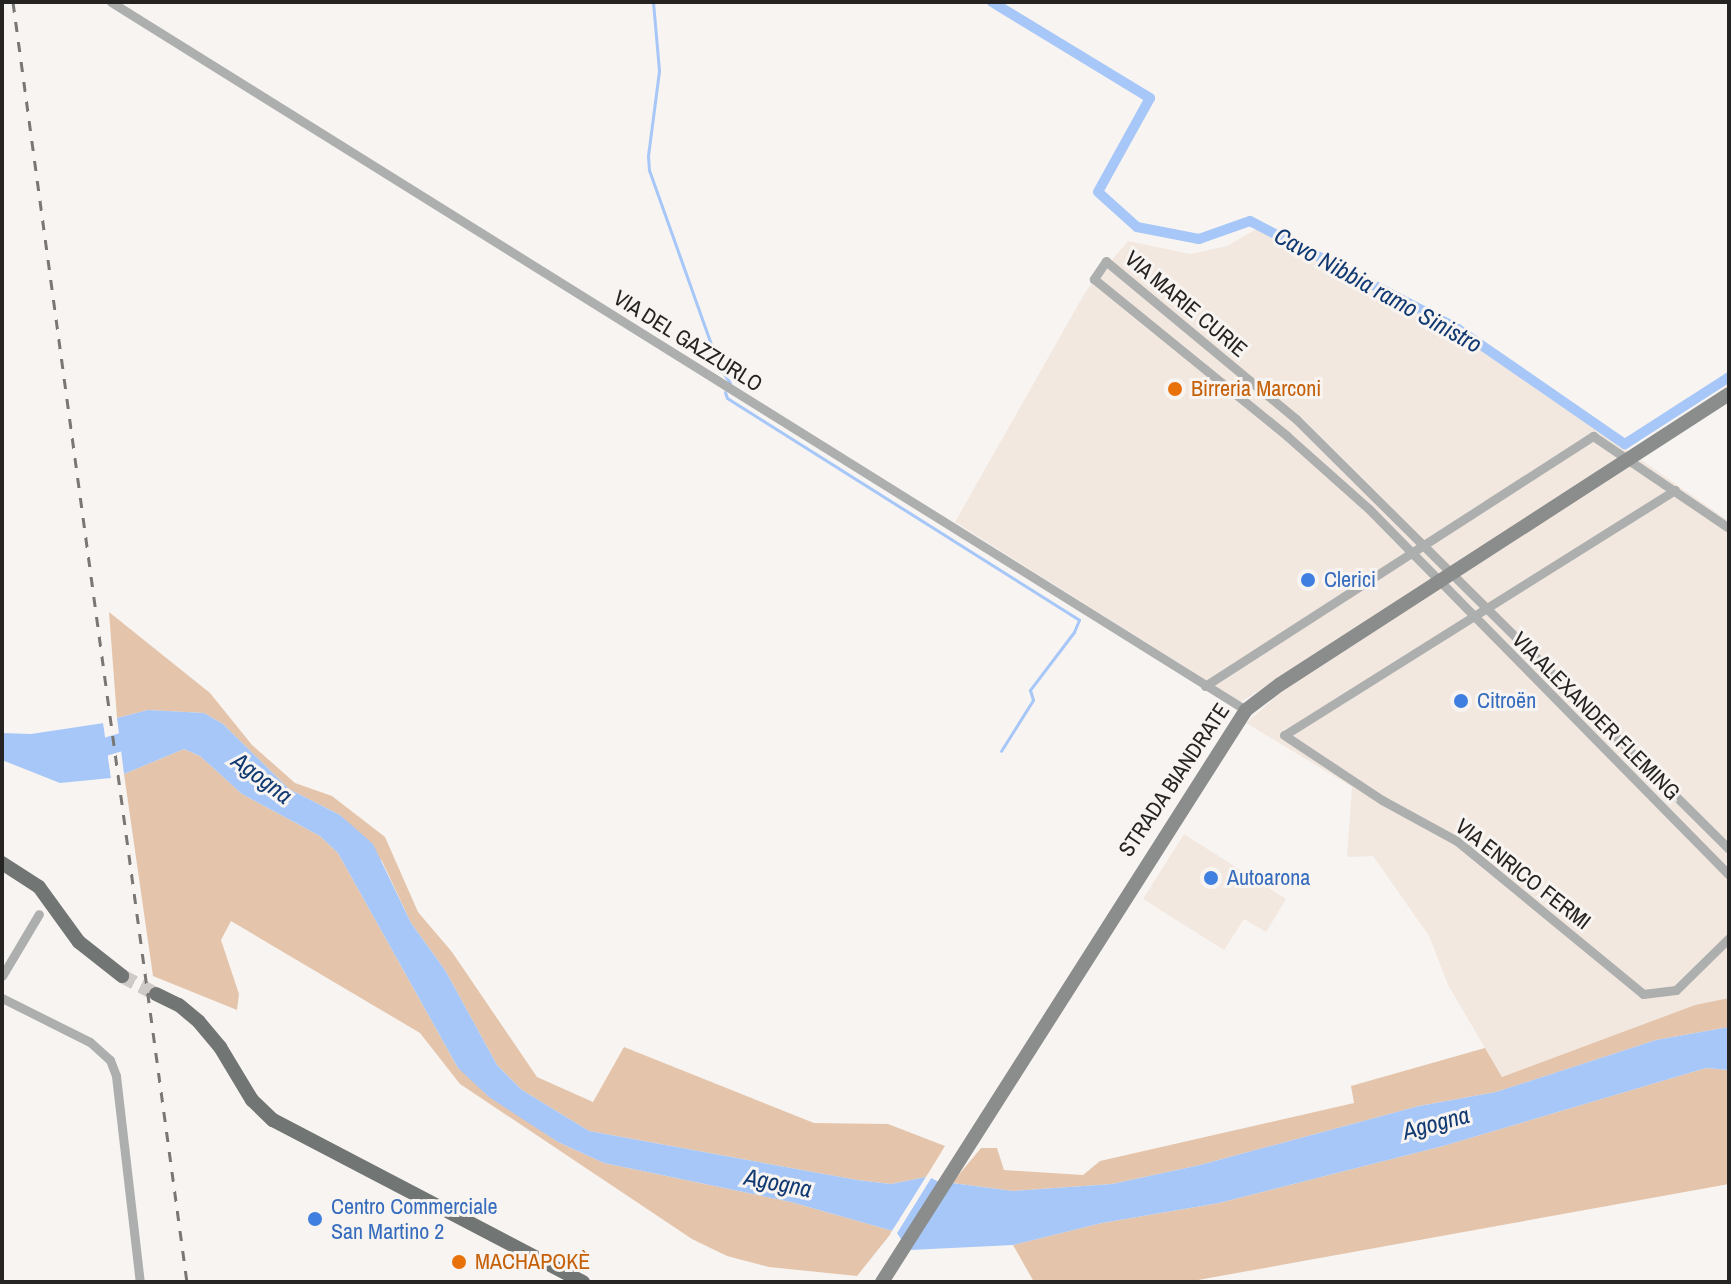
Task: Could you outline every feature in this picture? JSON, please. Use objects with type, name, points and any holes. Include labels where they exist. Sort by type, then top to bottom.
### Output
[{"type":"main road","name":"STRADA BIANDRATE","points":[[882,1282],[1246,710],[1437,582],[1729,394]]},
{"type":"main road","points":[[2,863],[39,887],[79,942],[122,976]]},
{"type":"main road","points":[[156,994],[179,1005],[199,1022],[220,1047],[252,1100],[273,1120],[583,1282]]},
{"type":"street","name":"VIA DEL GAZZURLO","points":[[111,2],[1246,710]]},
{"type":"street","name":"VIA MARIE CURIE","points":[[1437,582],[1369,509],[1287,436],[1094,279],[1106,261],[1296,419],[1452,573]]},
{"type":"street","points":[[1205,686],[1593,436],[1729,528]]},
{"type":"street","points":[[1473,619],[1675,490]]},
{"type":"street","name":"VIA ALEXANDER FLEMING","points":[[1452,573],[1729,849]]},
{"type":"street","name":"VIA ALEXANDER FLEMING","points":[[1437,582],[1729,875]]},
{"type":"street","name":"VIA ENRICO FERMI","points":[[1473,619],[1284,735],[1382,800],[1457,841],[1643,994],[1676,990],[1729,938]]},
{"type":"street","points":[[2,976],[39,914]]},
{"type":"street","points":[[2,998],[90,1042],[110,1060],[116,1076],[140,1282]]},
{"type":"shaded area","points":[[1258,228],[1455,332],[1631,453],[1241,702],[955,522],[1086,291],[1128,241],[1190,254],[1227,246]]},
{"type":"shaded area","points":[[1640,459],[1729,521],[1729,998],[1695,1005],[1502,1077],[1448,985],[1429,936],[1373,856],[1347,857],[1352,787],[1246,723],[1286,688]]},
{"type":"shaded area","points":[[109,612],[210,693],[252,745],[295,783],[332,796],[385,837],[418,912],[452,952],[537,1077],[593,1102],[624,1047],[814,1123],[888,1124],[945,1146],[926,1177],[891,1184],[857,1180],[589,1131],[522,1090],[497,1065],[445,970],[411,923],[382,861],[340,815],[289,789],[223,724],[204,713],[148,710],[117,718]]},
{"type":"shaded area","points":[[184,749],[200,756],[242,794],[320,836],[338,853],[458,1068],[558,1142],[604,1163],[791,1202],[893,1231],[857,1276],[769,1267],[727,1256],[692,1239],[460,1084],[420,1033],[231,921],[221,940],[239,994],[237,1010],[153,976],[124,774]]},
{"type":"shaded area","points":[[1184,834],[1286,899],[1266,932],[1244,919],[1224,950],[1143,899]]},
{"type":"shaded area","points":[[1729,998],[1729,1027],[1656,1040],[1496,1092],[1419,1106],[1200,1165],[1112,1184],[1013,1191],[952,1183],[981,1148],[997,1148],[1004,1170],[1083,1175],[1100,1161],[1354,1103],[1351,1086],[1485,1048],[1502,1077],[1695,1005]]},
{"type":"shaded area","points":[[1706,1068],[1729,1070],[1729,1184],[1187,1282],[1034,1282],[1013,1245],[1102,1223],[1219,1203],[1443,1146]]},
{"type":"water","points":[[148,710],[204,713],[223,724],[289,789],[340,815],[373,844],[411,923],[445,970],[497,1065],[522,1090],[589,1131],[857,1180],[891,1184],[926,1177],[893,1231],[791,1202],[604,1163],[558,1142],[489,1097],[458,1068],[338,853],[320,836],[242,794],[200,756],[184,749],[124,774],[117,718]]},
{"type":"water","points":[[104,723],[111,778],[60,783],[2,760],[2,733],[31,734]]},
{"type":"water","points":[[1729,1027],[1729,1070],[1706,1068],[1443,1146],[1219,1203],[1102,1223],[1013,1245],[910,1250],[952,1183],[1013,1191],[1112,1184],[1200,1165],[1419,1106],[1496,1092],[1656,1040]]},
{"type":"water","points":[[931,1178],[939,1182],[903,1242],[897,1233]]},
{"type":"pier","points":[[107,721],[115,777],[111,778],[103,723]]},
{"type":"pier","points":[[928,1174],[933,1175],[895,1236],[890,1234]]},
{"type":"waterway","points":[[653,2],[659,71],[648,156],[649,170],[719,367],[730,383]]},
{"type":"waterway","name":"Cavo Nibbia ramo Sinistro","points":[[992,2],[1150,98],[1098,192],[1137,227],[1199,239],[1250,221],[1458,329],[1625,444],[1729,377]]},
{"type":"waterway","points":[[725,392],[727,398],[1079,620],[1074,632],[1030,690],[1033,700],[1001,751]]},
{"type":"waterway","name":"Agogna","points":[[85,753],[141,736]]},
{"type":"tunnel","points":[[122,976],[156,994]]},
{"type":"railway","points":[[13,2],[187,1282]]},
{"type":"place","name":"Birreria Marconi","points":[[1175,389]]},
{"type":"place","name":"Clerici","points":[[1308,580]]},
{"type":"place","name":"Citroën","points":[[1461,701]]},
{"type":"place","name":"Autoarona","points":[[1211,878]]},
{"type":"place","name":"Centro Commerciale San Martino 2","points":[[315,1219]]},
{"type":"place","name":"MACHAPOKÈ","points":[[459,1262]]}]
